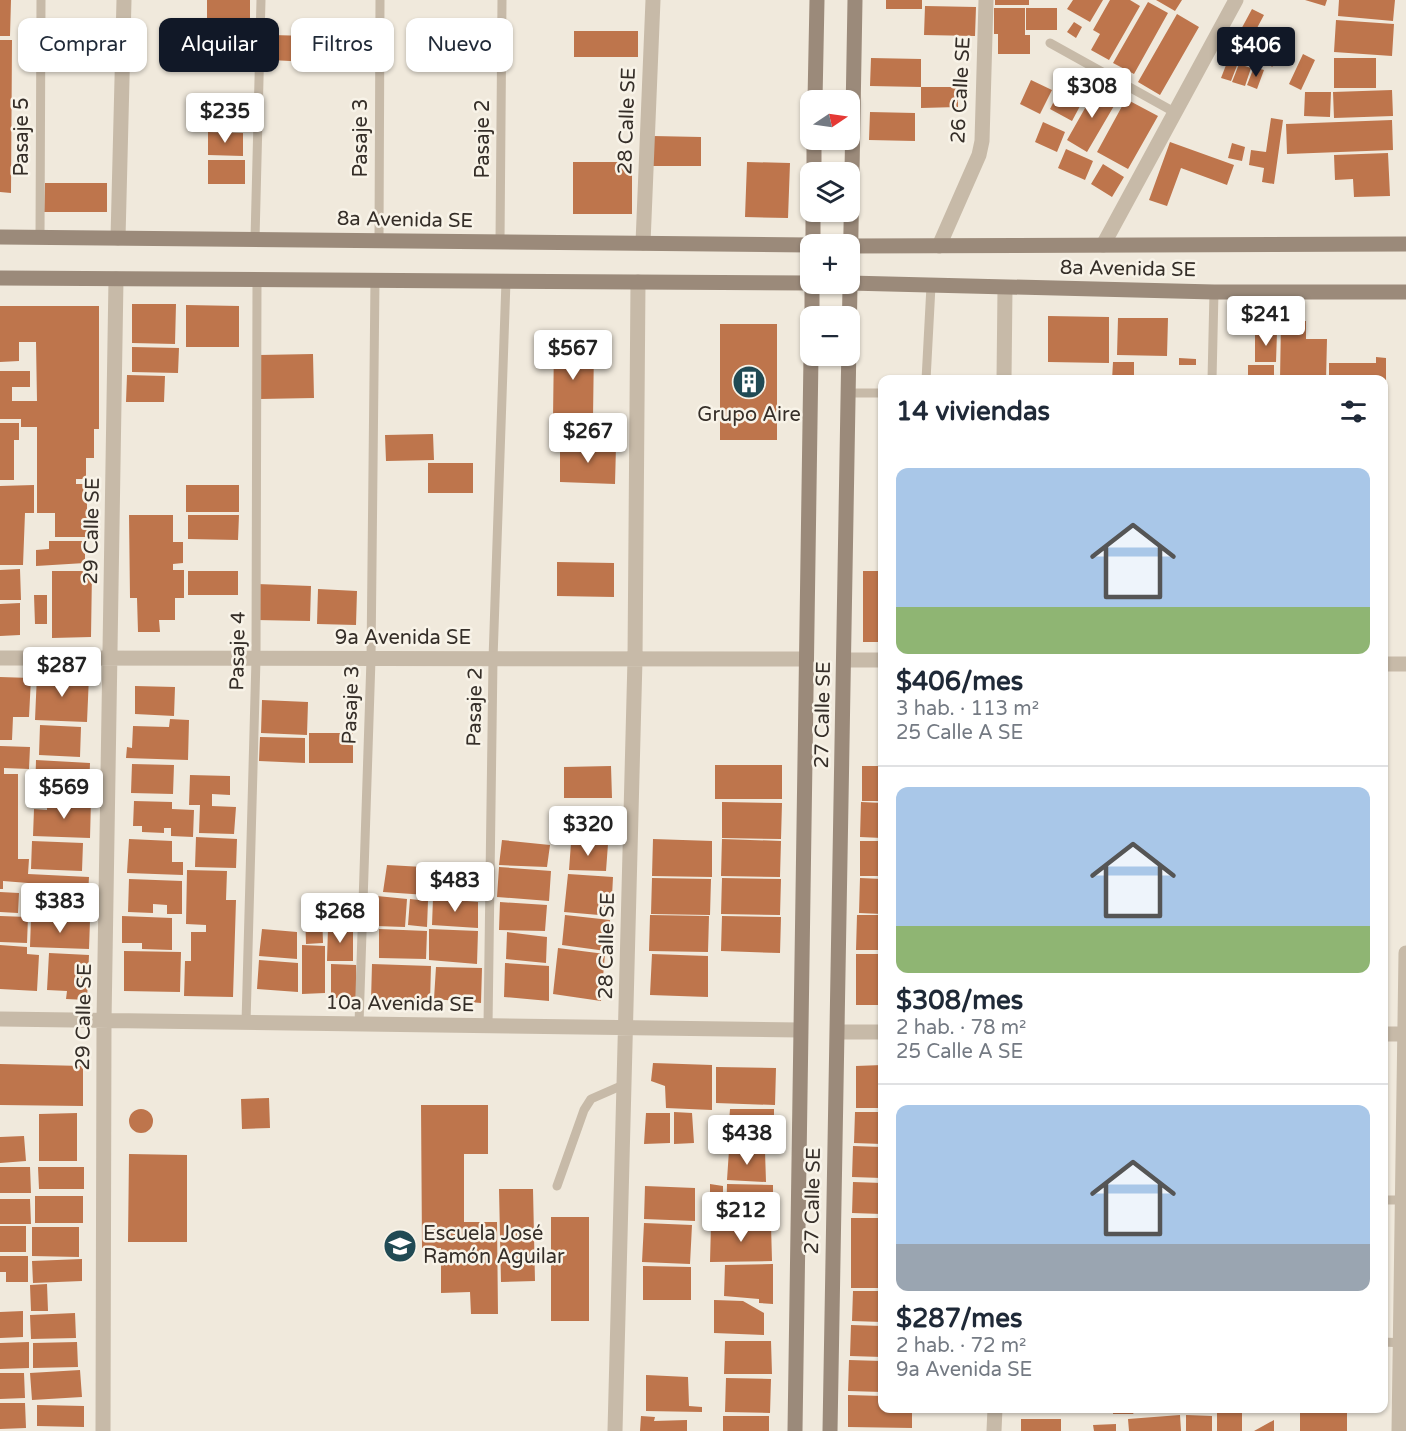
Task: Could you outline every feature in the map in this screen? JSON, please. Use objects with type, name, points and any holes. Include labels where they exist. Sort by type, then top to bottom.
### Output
[{"type":"street","points":[[118,238],[124,0]]},
{"type":"street","name":"28 Calle SE","points":[[643,243],[653,0]]},
{"type":"street","points":[[815,90],[817,0]]},
{"type":"street","name":"27 Calle SE","points":[[851,234],[855,0]]},
{"type":"street","name":"26 Calle SE","points":[[939,246],[979,155],[982,141],[986,0]]},
{"type":"street","points":[[1103,245],[1236,0]]},
{"type":"street","name":"8a Avenida SE","points":[[0,237],[800,245]]},
{"type":"street","name":"8a Avenida SE","points":[[860,246],[1406,244]]},
{"type":"street","points":[[0,278],[800,283]]},
{"type":"street","name":"29 Calle SE","points":[[103,1431],[104,1021],[116,279]]},
{"type":"street","name":"28 Calle SE","points":[[615,1431],[635,659],[638,282]]},
{"type":"street","name":"8a Avenida SE","points":[[860,283],[1214,292],[1406,292]]},
{"type":"street","points":[[1004,375],[1005,288]]},
{"type":"street","name":"27 Calle SE","points":[[830,1431],[850,294]]},
{"type":"street","name":"27 Calle SE","points":[[795,1431],[811,366]]},
{"type":"street","name":"9a Avenida SE","points":[[0,658],[806,659]]},
{"type":"street","points":[[845,660],[878,660]]},
{"type":"street","points":[[1388,664],[1406,664]]},
{"type":"street","points":[[1399,1431],[1403,1343],[1406,953]]},
{"type":"street","name":"10a Avenida SE","points":[[0,1019],[800,1030]]},
{"type":"street","points":[[838,1032],[878,1032]]},
{"type":"street","points":[[1388,1034],[1405,1034]]},
{"type":"street","points":[[994,1413],[994,1431]]},
{"type":"lane","name":"Pasaje 5","points":[[40,237],[41,0]]},
{"type":"lane","points":[[255,239],[261,0]]},
{"type":"lane","name":"Pasaje 3","points":[[379,240],[380,0]]},
{"type":"lane","name":"Pasaje 2","points":[[500,242],[502,0]]},
{"type":"lane","points":[[1050,43],[1176,113]]},
{"type":"lane","name":"Pasaje 3","points":[[359,1024],[371,659],[375,279]]},
{"type":"lane","name":"Pasaje 4","points":[[246,1023],[256,658],[257,280]]},
{"type":"lane","name":"Pasaje 2","points":[[488,1026],[493,659],[506,281]]},
{"type":"lane","points":[[926,375],[931,286]]},
{"type":"lane","points":[[1212,375],[1214,292]]},
{"type":"lane","points":[[850,393],[878,393]]},
{"type":"lane","points":[[557,1186],[584,1110],[591,1099],[623,1085]]},
{"type":"lane","points":[[1388,1200],[1405,1200]]},
{"type":"lane","points":[[1388,1342],[1403,1343]]},
{"type":"building","points":[[0,0],[11,0],[10,36],[0,36]]},
{"type":"building","points":[[207,0],[250,0],[250,18],[207,18]]},
{"type":"building","points":[[886,0],[922,0],[922,9],[886,9]]},
{"type":"building","points":[[995,0],[1029,0],[1029,5],[995,5]]},
{"type":"building","points":[[1073,0],[1103,0],[1090,22],[1067,9]]},
{"type":"building","points":[[1110,0],[1130,0],[1140,6],[1109,60],[1091,50],[1100,34],[1093,30]]},
{"type":"building","points":[[1156,0],[1182,0],[1175,11]]},
{"type":"building","points":[[1305,0],[1327,0],[1325,6]]},
{"type":"building","points":[[1339,0],[1395,0],[1393,21],[1338,16]]},
{"type":"building","points":[[1148,2],[1168,13],[1134,74],[1113,63]]},
{"type":"building","points":[[925,6],[976,7],[975,36],[924,35]]},
{"type":"building","points":[[994,8],[1025,8],[1025,35],[1030,35],[1030,54],[998,54],[998,34],[994,34]]},
{"type":"building","points":[[1026,8],[1057,8],[1057,30],[1026,30]]},
{"type":"building","points":[[1252,9],[1264,15],[1250,41],[1238,35]]},
{"type":"building","points":[[1177,14],[1199,27],[1160,95],[1138,82]]},
{"type":"building","points":[[1336,20],[1394,24],[1392,56],[1334,52]]},
{"type":"building","points":[[1074,22],[1082,27],[1076,38],[1067,32]]},
{"type":"building","points":[[574,31],[638,31],[638,57],[574,57]]},
{"type":"building","points":[[1282,33],[1294,45],[1272,67],[1261,55]]},
{"type":"building","points":[[279,35],[291,36],[291,61],[279,60]]},
{"type":"building","points":[[0,40],[12,40],[11,193],[0,192]]},
{"type":"building","points":[[1303,54],[1315,60],[1301,90],[1289,84]]},
{"type":"building","points":[[871,58],[921,59],[921,87],[870,86]]},
{"type":"building","points":[[1334,58],[1376,58],[1376,88],[1334,88]]},
{"type":"building","points":[[1228,60],[1238,63],[1231,81],[1221,78]]},
{"type":"building","points":[[1239,64],[1251,68],[1245,86],[1232,82]]},
{"type":"building","points":[[1254,67],[1264,70],[1257,89],[1247,85]]},
{"type":"building","points":[[1071,68],[1094,80],[1072,121],[1050,109]]},
{"type":"building","points":[[1031,80],[1052,90],[1040,114],[1020,104]]},
{"type":"building","points":[[921,87],[958,87],[958,107],[921,108]]},
{"type":"building","points":[[1097,87],[1118,99],[1087,152],[1067,140]]},
{"type":"building","points":[[1392,90],[1393,116],[1334,118],[1333,92]]},
{"type":"building","points":[[1305,92],[1331,92],[1330,117],[1304,116]]},
{"type":"building","points":[[1126,99],[1158,116],[1128,169],[1097,152]]},
{"type":"building","points":[[870,112],[915,113],[915,141],[869,140]]},
{"type":"building","points":[[1271,118],[1283,120],[1274,184],[1262,182],[1264,168],[1249,165],[1251,150],[1266,152]]},
{"type":"building","points":[[1392,120],[1393,150],[1287,154],[1286,124]]},
{"type":"building","points":[[1043,122],[1065,132],[1057,152],[1035,142]]},
{"type":"building","points":[[208,132],[243,133],[243,156],[208,155]]},
{"type":"building","points":[[653,136],[701,137],[701,166],[653,166]]},
{"type":"building","points":[[1170,142],[1234,165],[1227,185],[1181,168],[1167,206],[1149,200]]},
{"type":"building","points":[[1232,143],[1245,147],[1242,161],[1228,158]]},
{"type":"building","points":[[1066,149],[1093,161],[1085,180],[1058,168]]},
{"type":"building","points":[[1388,153],[1390,196],[1354,197],[1353,179],[1335,180],[1334,155]]},
{"type":"building","points":[[208,160],[245,160],[245,184],[208,184]]},
{"type":"building","points":[[573,162],[632,162],[632,214],[573,214]]},
{"type":"building","points":[[747,162],[790,163],[788,218],[745,217]]},
{"type":"building","points":[[1103,164],[1124,177],[1112,197],[1091,184]]},
{"type":"building","points":[[45,183],[107,183],[107,212],[44,212]]},
{"type":"building","points":[[132,304],[176,304],[175,344],[132,343]]},
{"type":"building","points":[[186,305],[239,306],[239,347],[186,347]]},
{"type":"building","points":[[0,306],[99,306],[99,429],[94,429],[94,458],[86,458],[86,479],[76,479],[76,484],[87,484],[87,513],[94,513],[94,537],[55,537],[55,513],[37,513],[37,427],[21,427],[21,419],[0,419],[0,371],[30,371],[30,387],[12,387],[12,401],[37,401],[36,342],[19,342],[19,361],[0,362]]},
{"type":"building","points":[[1048,316],[1109,317],[1109,363],[1048,362]]},
{"type":"building","points":[[1118,318],[1168,318],[1167,356],[1117,355]]},
{"type":"building","points":[[1281,321],[1306,321],[1306,339],[1327,339],[1326,375],[1280,375]]},
{"type":"building","name":"Grupo Aire","points":[[720,324],[777,324],[777,440],[720,440]]},
{"type":"building","points":[[1255,332],[1277,332],[1276,362],[1255,362]]},
{"type":"building","points":[[554,344],[594,345],[593,418],[553,418]]},
{"type":"building","points":[[132,347],[179,348],[178,373],[132,372]]},
{"type":"building","points":[[313,354],[314,398],[260,399],[259,355]]},
{"type":"building","points":[[1376,357],[1386,358],[1386,375],[1329,375],[1329,363],[1376,363]]},
{"type":"building","points":[[1179,358],[1196,359],[1196,365],[1179,365]]},
{"type":"building","points":[[1113,362],[1134,362],[1134,375],[1112,375]]},
{"type":"building","points":[[1248,365],[1274,365],[1274,375],[1248,375]]},
{"type":"building","points":[[127,375],[165,376],[164,402],[126,402]]},
{"type":"building","points":[[0,423],[19,423],[19,440],[14,440],[14,480],[0,480]]},
{"type":"building","points":[[433,434],[434,460],[386,461],[385,435]]},
{"type":"building","points":[[560,444],[616,446],[615,484],[560,482]]},
{"type":"building","points":[[428,463],[473,463],[473,493],[428,493]]},
{"type":"building","points":[[34,485],[34,513],[25,513],[23,565],[0,565],[0,486]]},
{"type":"building","points":[[186,485],[239,485],[239,512],[186,512]]},
{"type":"building","points":[[129,515],[173,515],[173,542],[183,542],[183,563],[173,564],[173,570],[184,570],[184,598],[175,598],[175,620],[159,620],[160,632],[138,632],[137,598],[130,598]]},
{"type":"building","points":[[188,515],[239,515],[238,540],[188,539]]},
{"type":"building","points":[[49,541],[85,541],[85,563],[36,566],[36,550],[49,549]]},
{"type":"building","points":[[557,562],[614,563],[614,597],[557,596]]},
{"type":"building","points":[[20,569],[21,600],[0,600],[0,570]]},
{"type":"building","points":[[52,571],[92,571],[91,637],[52,638]]},
{"type":"building","points":[[188,571],[238,571],[238,595],[188,595]]},
{"type":"building","points":[[863,571],[878,571],[878,642],[863,642]]},
{"type":"building","points":[[257,584],[311,586],[310,621],[256,620]]},
{"type":"building","points":[[318,589],[357,591],[356,625],[317,624]]},
{"type":"building","points":[[34,595],[47,595],[47,624],[35,624]]},
{"type":"building","points":[[20,603],[20,635],[0,636],[0,604]]},
{"type":"building","points":[[37,674],[89,676],[87,722],[35,720]]},
{"type":"building","points":[[0,677],[31,678],[29,717],[13,717],[12,740],[0,740]]},
{"type":"building","points":[[135,686],[175,687],[174,716],[135,714]]},
{"type":"building","points":[[262,700],[308,702],[307,735],[261,733]]},
{"type":"building","points":[[170,719],[189,720],[188,760],[126,758],[127,747],[132,748],[133,726],[169,727]]},
{"type":"building","points":[[40,725],[81,727],[80,757],[39,755]]},
{"type":"building","points":[[309,733],[353,733],[353,763],[309,763]]},
{"type":"building","points":[[260,737],[305,738],[305,763],[259,761]]},
{"type":"building","points":[[0,746],[30,747],[29,769],[4,768],[4,774],[18,774],[18,859],[29,859],[28,874],[89,877],[87,916],[27,913],[28,883],[3,881],[3,889],[0,889]]},
{"type":"building","points":[[36,760],[90,763],[89,794],[35,796]]},
{"type":"building","points":[[132,764],[174,765],[173,794],[131,793]]},
{"type":"building","points":[[715,765],[782,765],[782,799],[715,799]]},
{"type":"building","points":[[611,766],[612,798],[564,798],[564,767]]},
{"type":"building","points":[[862,766],[878,766],[878,801],[862,801]]},
{"type":"building","points":[[190,775],[230,776],[230,795],[212,794],[212,806],[236,807],[234,834],[199,833],[200,805],[189,805]]},
{"type":"building","points":[[65,798],[91,800],[90,838],[33,836],[34,809],[47,810],[47,803],[65,804]]},
{"type":"building","points":[[134,801],[172,802],[172,809],[194,810],[193,837],[171,836],[171,828],[164,828],[164,833],[142,832],[142,826],[133,826]]},
{"type":"building","points":[[722,802],[782,803],[781,839],[722,838]]},
{"type":"building","points":[[861,802],[878,803],[878,838],[860,837]]},
{"type":"building","points":[[196,837],[237,839],[236,868],[195,867]]},
{"type":"building","points":[[129,839],[172,841],[172,862],[183,862],[183,875],[127,873]]},
{"type":"building","points":[[653,839],[712,841],[712,877],[652,876]]},
{"type":"building","points":[[722,839],[781,841],[780,877],[721,876]]},
{"type":"building","points":[[502,840],[550,845],[547,867],[499,865]]},
{"type":"building","points":[[32,841],[83,843],[82,871],[31,869]]},
{"type":"building","points":[[860,841],[878,841],[878,876],[860,876]]},
{"type":"building","points":[[571,843],[608,844],[606,871],[569,870]]},
{"type":"building","points":[[387,865],[442,868],[441,896],[383,892]]},
{"type":"building","points":[[446,867],[479,869],[479,896],[444,894]]},
{"type":"building","points":[[499,867],[551,871],[549,901],[497,897]]},
{"type":"building","points":[[187,870],[227,871],[226,900],[236,900],[233,997],[184,996],[185,961],[191,961],[191,932],[206,932],[206,925],[186,924]]},
{"type":"building","points":[[568,874],[613,877],[611,916],[564,912]]},
{"type":"building","points":[[652,878],[711,879],[710,915],[651,914]]},
{"type":"building","points":[[722,878],[781,879],[780,915],[721,914]]},
{"type":"building","points":[[860,878],[878,879],[878,914],[859,913]]},
{"type":"building","points":[[129,879],[182,881],[182,914],[167,914],[167,905],[153,904],[153,913],[128,912]]},
{"type":"building","points":[[0,892],[19,893],[18,913],[0,912]]},
{"type":"building","points":[[377,896],[407,899],[405,927],[376,926]]},
{"type":"building","points":[[355,898],[354,921],[325,923],[324,899]]},
{"type":"building","points":[[433,898],[478,902],[478,928],[432,925]]},
{"type":"building","points":[[410,899],[428,901],[427,927],[408,925]]},
{"type":"building","points":[[500,902],[547,905],[545,931],[499,930]]},
{"type":"building","points":[[322,910],[323,943],[306,944],[305,911]]},
{"type":"building","points":[[565,915],[610,920],[606,951],[562,945]]},
{"type":"building","points":[[650,915],[709,916],[708,952],[649,951]]},
{"type":"building","points":[[857,915],[878,915],[878,950],[856,950]]},
{"type":"building","points":[[0,916],[28,917],[27,943],[0,942]]},
{"type":"building","points":[[122,916],[172,918],[172,950],[142,949],[142,943],[122,943]]},
{"type":"building","points":[[722,916],[781,917],[780,953],[721,951]]},
{"type":"building","points":[[31,918],[90,920],[89,949],[30,947]]},
{"type":"building","points":[[353,927],[353,961],[327,961],[328,928]]},
{"type":"building","points":[[262,929],[297,932],[297,959],[259,956]]},
{"type":"building","points":[[379,929],[427,931],[426,959],[379,958]]},
{"type":"building","points":[[429,929],[478,931],[477,964],[429,960]]},
{"type":"building","points":[[507,932],[547,937],[546,963],[506,959]]},
{"type":"building","points":[[0,945],[27,947],[27,954],[39,955],[37,991],[0,989]]},
{"type":"building","points":[[302,945],[325,946],[325,993],[302,994]]},
{"type":"building","points":[[558,948],[605,954],[601,1001],[553,994]]},
{"type":"building","points":[[124,951],[181,952],[180,992],[124,991]]},
{"type":"building","points":[[49,953],[89,955],[87,1000],[66,999],[67,991],[47,990]]},
{"type":"building","points":[[652,954],[708,956],[708,997],[650,995]]},
{"type":"building","points":[[856,954],[878,954],[878,1005],[856,1005]]},
{"type":"building","points":[[259,960],[298,963],[298,992],[257,989]]},
{"type":"building","points":[[505,963],[549,966],[549,1001],[504,997]]},
{"type":"building","points":[[331,964],[356,965],[357,998],[331,998]]},
{"type":"building","points":[[372,964],[431,966],[430,1002],[371,1001]]},
{"type":"building","points":[[436,967],[482,968],[481,1003],[434,999]]},
{"type":"building","points":[[653,1063],[712,1065],[712,1110],[666,1108],[665,1086],[651,1081]]},
{"type":"building","points":[[0,1064],[83,1066],[83,1106],[0,1105]]},
{"type":"building","points":[[878,1065],[878,1108],[856,1108],[856,1066]]},
{"type":"building","points":[[716,1067],[776,1068],[775,1105],[716,1103]]},
{"type":"building","points":[[269,1098],[270,1128],[242,1129],[241,1099]]},
{"type":"building","points":[[421,1105],[488,1105],[488,1154],[464,1154],[464,1222],[497,1222],[498,1314],[471,1314],[470,1292],[441,1293],[441,1248],[422,1248]]},
{"type":"building","points":[[141,1109],[150,1112],[153,1121],[150,1130],[141,1133],[132,1130],[129,1121],[132,1112]]},
{"type":"building","points":[[730,1109],[774,1109],[774,1149],[710,1146],[710,1136],[728,1137]]},
{"type":"building","points":[[674,1112],[692,1113],[694,1143],[674,1144]]},
{"type":"building","points":[[855,1112],[878,1112],[878,1144],[854,1143]]},
{"type":"building","points":[[77,1113],[77,1161],[39,1161],[39,1114]]},
{"type":"building","points":[[646,1113],[670,1113],[670,1143],[644,1144]]},
{"type":"building","points":[[24,1136],[26,1161],[0,1163],[0,1137]]},
{"type":"building","points":[[853,1146],[878,1147],[878,1178],[852,1177]]},
{"type":"building","points":[[729,1150],[765,1151],[766,1182],[727,1180]]},
{"type":"building","points":[[129,1154],[187,1155],[187,1242],[128,1242]]},
{"type":"building","points":[[0,1167],[30,1167],[31,1193],[0,1193]]},
{"type":"building","points":[[38,1167],[84,1167],[84,1189],[39,1189]]},
{"type":"building","points":[[853,1182],[878,1183],[878,1214],[852,1213]]},
{"type":"building","points":[[710,1184],[723,1186],[723,1222],[710,1221]]},
{"type":"building","points":[[727,1184],[773,1185],[773,1222],[726,1222]]},
{"type":"building","points":[[645,1186],[695,1188],[695,1221],[644,1219]]},
{"type":"building","points":[[499,1189],[533,1189],[535,1281],[501,1282]]},
{"type":"building","points":[[35,1196],[83,1196],[83,1223],[35,1223]]},
{"type":"building","points":[[0,1199],[30,1199],[31,1224],[0,1224]]},
{"type":"building","points":[[551,1217],[589,1217],[589,1321],[551,1321]]},
{"type":"building","points":[[851,1218],[878,1218],[878,1288],[851,1288]]},
{"type":"building","points":[[644,1223],[692,1225],[690,1264],[642,1262]]},
{"type":"building","points":[[711,1225],[771,1225],[772,1261],[710,1262]]},
{"type":"building","points":[[0,1226],[26,1226],[26,1252],[0,1252]]},
{"type":"building","points":[[32,1227],[79,1227],[79,1257],[32,1256]]},
{"type":"building","points":[[0,1256],[28,1256],[28,1282],[6,1282],[6,1272],[0,1272]]},
{"type":"building","points":[[82,1259],[82,1281],[33,1283],[32,1261]]},
{"type":"building","points":[[773,1264],[773,1304],[759,1303],[759,1299],[724,1296],[725,1265]]},
{"type":"building","points":[[643,1266],[691,1267],[691,1300],[643,1300]]},
{"type":"building","points":[[47,1284],[48,1311],[31,1311],[30,1285]]},
{"type":"building","points":[[853,1291],[878,1291],[878,1322],[852,1321]]},
{"type":"building","points":[[714,1300],[743,1301],[764,1313],[764,1335],[714,1333]]},
{"type":"building","points":[[23,1311],[23,1337],[0,1338],[0,1312]]},
{"type":"building","points":[[75,1313],[76,1338],[31,1339],[30,1315]]},
{"type":"building","points":[[851,1325],[878,1326],[878,1357],[850,1356]]},
{"type":"building","points":[[725,1341],[771,1341],[772,1374],[724,1374]]},
{"type":"building","points":[[29,1342],[29,1368],[0,1369],[0,1343]]},
{"type":"building","points":[[77,1342],[78,1367],[33,1368],[33,1343]]},
{"type":"building","points":[[849,1360],[878,1361],[878,1392],[848,1391]]},
{"type":"building","points":[[80,1370],[82,1397],[32,1400],[30,1373]]},
{"type":"building","points":[[0,1373],[24,1373],[25,1398],[0,1399]]},
{"type":"building","points":[[646,1375],[688,1377],[689,1406],[702,1407],[702,1412],[646,1411]]},
{"type":"building","points":[[726,1378],[771,1379],[770,1413],[725,1412]]},
{"type":"building","points":[[848,1395],[878,1396],[878,1413],[912,1413],[912,1428],[848,1427]]},
{"type":"building","points":[[0,1403],[25,1403],[26,1428],[0,1429]]},
{"type":"building","points":[[37,1405],[84,1406],[84,1427],[37,1426]]},
{"type":"building","points":[[1217,1413],[1242,1413],[1242,1431],[1217,1431]]},
{"type":"building","points":[[1300,1413],[1347,1413],[1347,1431],[1300,1431]]},
{"type":"building","points":[[1180,1415],[1181,1431],[1129,1431],[1128,1419]]},
{"type":"building","points":[[1186,1415],[1212,1416],[1212,1431],[1186,1431]]},
{"type":"building","points":[[641,1416],[655,1417],[654,1421],[687,1420],[687,1431],[640,1431]]},
{"type":"building","points":[[723,1416],[769,1416],[769,1431],[723,1431]]},
{"type":"building","points":[[1021,1419],[1061,1419],[1061,1431],[1021,1431]]},
{"type":"building","points":[[1274,1420],[1274,1431],[1254,1431]]},
{"type":"building","points":[[1116,1424],[1116,1431],[1094,1431],[1093,1425]]},
{"type":"place","name":"Grupo Aire","points":[[749,382]]},
{"type":"place","name":"Escuela José Ramón Aguilar","points":[[400,1246]]}]
